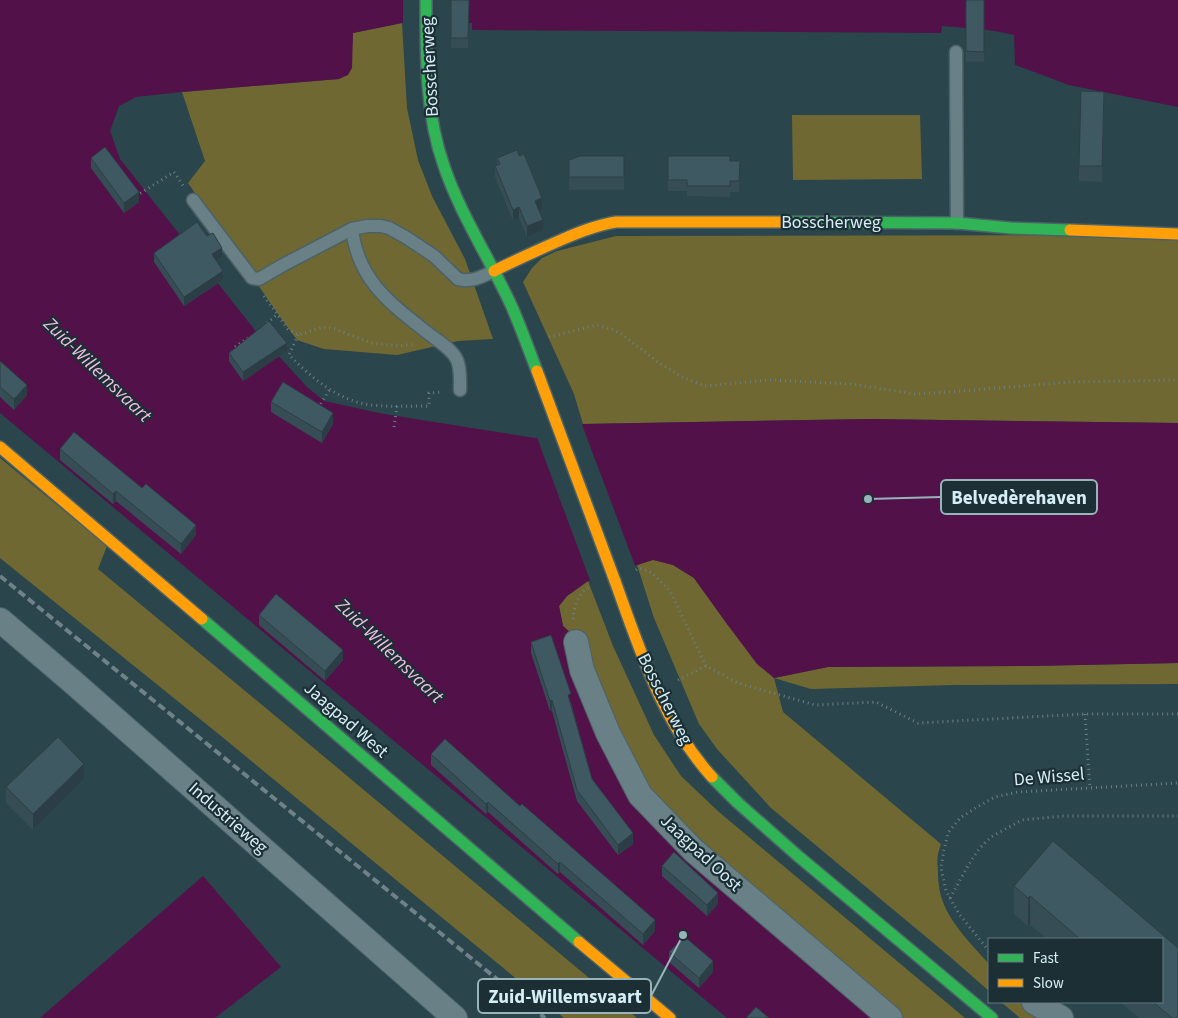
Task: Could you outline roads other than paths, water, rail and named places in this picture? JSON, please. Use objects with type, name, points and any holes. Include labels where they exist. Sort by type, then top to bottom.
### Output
[{"type":"street","name":"Bosscherweg","points":[[426,0],[430,110],[443,165],[459,206],[512,307],[642,656],[661,700],[681,736],[707,771],[757,820],[992,1018]]},
{"type":"street","name":"Bosscherweg","points":[[494,271],[588,228],[603,223],[616,222],[957,223],[1011,228],[1178,234]]},
{"type":"street","name":"Jaagpad West","points":[[0,447],[670,1018]]},
{"type":"street","name":"Industrieweg","points":[[0,620],[455,1018]]},
{"type":"street","name":"Jaagpad Oost","points":[[576,642],[582,670],[608,734],[640,794],[692,850],[890,1018]]},
{"type":"street","points":[[1036,1003],[1061,1018]]},
{"type":"lane","points":[[956,52],[957,223]]},
{"type":"lane","name":"Bosscherweg","points":[[193,200],[252,278],[259,279],[352,229],[367,226],[381,226],[395,231],[434,256],[458,279],[463,281],[494,271]]},
{"type":"lane","points":[[352,229],[354,246],[360,262],[376,288],[400,311],[456,357],[460,390]]},
{"type":"water","points":[[0,0],[1178,0],[1178,107],[1069,85],[1015,65],[1014,35],[978,29],[942,26],[941,33],[472,30],[472,23],[402,23],[353,33],[352,68],[348,75],[339,79],[136,97],[119,106],[110,131],[120,159],[254,329],[307,387],[324,401],[384,414],[535,438],[583,424],[869,419],[1178,423],[1178,663],[828,667],[774,678],[757,664],[694,578],[673,565],[653,560],[588,581],[567,596],[559,606],[563,626],[573,635],[616,758],[882,1018],[727,1018],[0,413]]},
{"type":"water","points":[[203,876],[281,967],[215,1018],[40,1018]]},
{"type":"railway","points":[[0,576],[545,1018]]},
{"type":"place","name":"Belvedèrehaven","points":[[868,499]]},
{"type":"place","name":"Zuid-Willemsvaart","points":[[683,935]]}]
